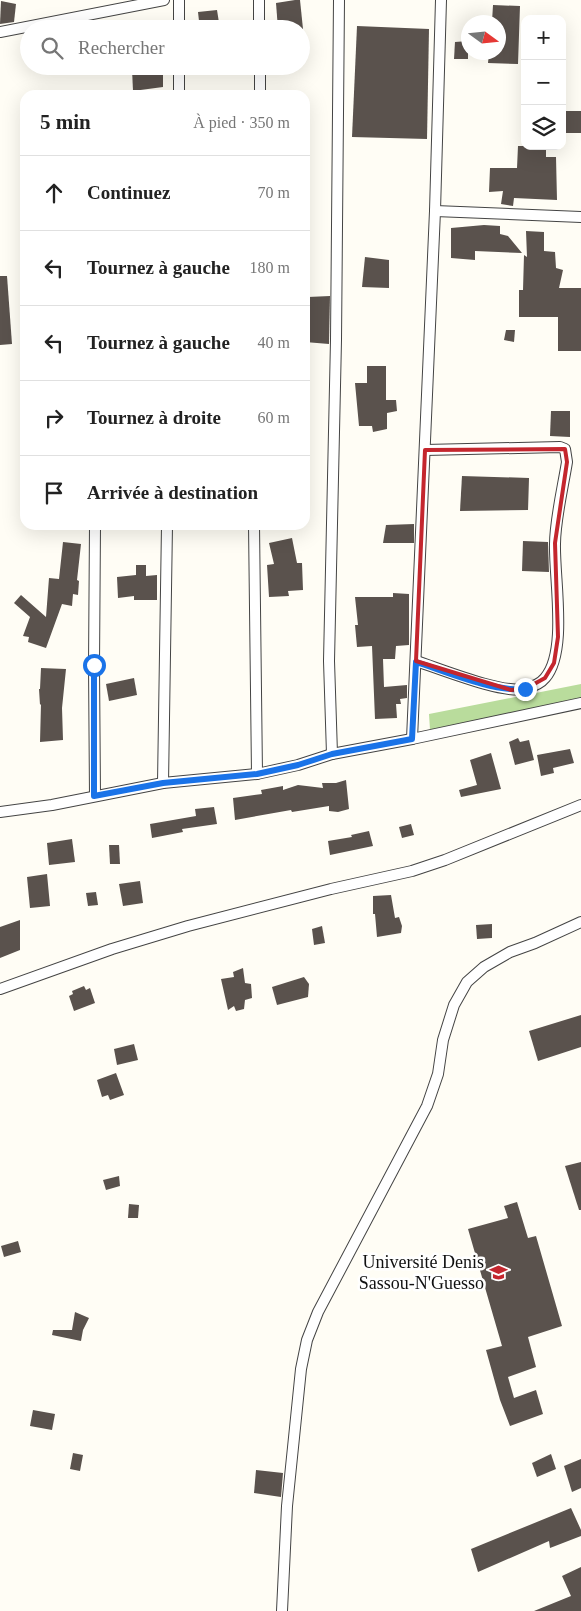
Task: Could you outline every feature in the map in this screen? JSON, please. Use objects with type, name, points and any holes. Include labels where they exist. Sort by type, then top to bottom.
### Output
[{"type":"street","points":[[62,20],[164,0]]},
{"type":"street","points":[[179,0],[179,20]]},
{"type":"street","points":[[259,0],[259,20]]},
{"type":"street","points":[[332,754],[329,661],[336,340],[339,0]]},
{"type":"street","points":[[412,739],[435,211],[441,0]]},
{"type":"street","points":[[0,32],[20,28]]},
{"type":"street","points":[[179,75],[179,90]]},
{"type":"street","points":[[260,75],[260,90]]},
{"type":"street","points":[[435,211],[581,217]]},
{"type":"street","points":[[416,662],[511,690],[525,689],[545,678],[554,663],[558,637],[555,543],[567,462],[565,449],[560,447],[425,450]]},
{"type":"street","points":[[94,796],[96,530]]},
{"type":"street","points":[[163,783],[167,530]]},
{"type":"street","points":[[254,530],[257,774]]},
{"type":"street","points":[[0,812],[52,805],[163,783],[257,774],[298,765],[332,754],[581,703]]},
{"type":"street","points":[[0,989],[112,949],[188,926],[293,898],[412,871],[581,805]]},
{"type":"street","points":[[282,1611],[287,1506],[302,1368],[307,1340],[318,1312],[426,1106],[438,1074],[443,1040],[454,1005],[468,982],[484,967],[510,952],[581,922]]},
{"type":"highlighted area","points":[[565,449],[567,462],[555,543],[558,637],[554,663],[545,678],[525,689],[511,690],[416,661],[425,450]]},
{"type":"green space","points":[[581,684],[581,698],[430,730],[429,714]]},
{"type":"building","points":[[300,0],[302,20],[277,20],[276,3]]},
{"type":"building","points":[[1,1],[16,4],[14,22],[0,24]]},
{"type":"building","points":[[493,5],[520,6],[518,64],[488,63],[488,60],[506,60],[506,15],[492,15]]},
{"type":"building","points":[[217,10],[219,20],[199,20],[198,12]]},
{"type":"building","points":[[357,26],[429,29],[427,139],[352,137]]},
{"type":"building","points":[[455,42],[461,42],[461,59],[454,59]]},
{"type":"building","points":[[132,75],[163,75],[163,87],[133,90]]},
{"type":"building","points":[[566,111],[581,111],[581,133],[566,133]]},
{"type":"building","points":[[518,146],[521,146],[521,150],[546,150],[546,157],[556,157],[557,200],[514,198],[513,206],[501,204],[503,191],[489,192],[490,168],[517,168]]},
{"type":"building","points":[[484,225],[500,226],[500,234],[508,236],[522,253],[475,251],[475,260],[451,258],[451,228]]},
{"type":"building","points":[[526,231],[544,232],[544,251],[555,252],[556,268],[563,270],[559,288],[581,288],[581,351],[558,351],[558,317],[519,317],[519,290],[523,290],[524,255],[527,257]]},
{"type":"building","points":[[365,257],[389,260],[389,288],[362,287]]},
{"type":"building","points":[[0,276],[7,276],[12,344],[0,345]]},
{"type":"building","points":[[330,296],[329,344],[310,342],[310,297]]},
{"type":"building","points":[[506,330],[515,330],[514,342],[504,340]]},
{"type":"building","points":[[367,366],[386,366],[386,400],[396,400],[397,411],[387,413],[387,429],[373,432],[372,426],[359,426],[355,383],[367,383]]},
{"type":"building","points":[[551,411],[570,411],[570,437],[550,436]]},
{"type":"building","points":[[462,476],[529,478],[528,510],[460,511]]},
{"type":"building","points":[[414,524],[414,543],[383,543],[386,525]]},
{"type":"building","points":[[292,538],[297,563],[302,563],[303,590],[288,591],[289,596],[269,597],[267,565],[274,564],[269,543]]},
{"type":"building","points":[[523,541],[548,542],[549,572],[522,571]]},
{"type":"building","points":[[63,542],[81,544],[77,580],[79,581],[78,595],[73,594],[72,606],[62,604],[46,648],[28,642],[29,637],[23,636],[30,617],[14,603],[21,595],[46,617],[49,578],[59,579]]},
{"type":"building","points":[[136,565],[146,565],[146,576],[157,575],[157,600],[134,600],[134,596],[118,598],[117,577],[136,575]]},
{"type":"building","points":[[393,593],[409,594],[409,645],[396,646],[395,659],[383,659],[384,687],[407,685],[407,698],[400,699],[401,704],[396,704],[397,718],[375,719],[372,646],[357,647],[355,625],[358,625],[355,597],[393,597]]},
{"type":"building","points":[[41,668],[66,669],[62,708],[63,740],[40,742],[41,704],[39,689]]},
{"type":"building","points":[[134,678],[137,695],[109,701],[106,684]]},
{"type":"building","points":[[518,738],[520,742],[529,740],[534,760],[515,765],[509,742]]},
{"type":"building","points":[[570,749],[574,763],[553,768],[554,773],[541,776],[537,755]]},
{"type":"building","points":[[491,753],[501,789],[461,797],[459,790],[477,785],[470,760]]},
{"type":"building","points":[[346,780],[349,809],[338,812],[329,811],[329,806],[292,812],[291,810],[235,820],[233,798],[262,794],[261,790],[283,786],[283,790],[298,785],[323,788],[322,783],[336,783]]},
{"type":"building","points":[[214,807],[217,824],[182,829],[183,832],[152,838],[150,824],[196,816],[195,809]]},
{"type":"building","points":[[411,824],[414,835],[402,838],[399,827]]},
{"type":"building","points":[[369,831],[373,846],[330,855],[328,841],[352,837],[351,835]]},
{"type":"building","points":[[72,839],[75,862],[49,865],[47,843]]},
{"type":"building","points":[[109,845],[119,845],[120,864],[110,864]]},
{"type":"building","points":[[47,874],[50,906],[30,908],[27,877]]},
{"type":"building","points":[[140,881],[143,903],[123,906],[119,884]]},
{"type":"building","points":[[96,892],[98,905],[88,906],[86,893]]},
{"type":"building","points":[[391,895],[395,918],[399,917],[402,926],[401,933],[377,937],[375,914],[373,914],[373,896]]},
{"type":"building","points":[[20,920],[20,950],[0,958],[0,927]]},
{"type":"building","points":[[492,924],[492,938],[477,939],[476,925]]},
{"type":"building","points":[[322,926],[325,943],[314,945],[312,929]]},
{"type":"building","points":[[243,968],[245,983],[251,984],[252,998],[245,1000],[244,1009],[236,1011],[234,1006],[228,1010],[221,979],[234,977],[233,972]]},
{"type":"building","points":[[304,977],[309,984],[308,997],[277,1005],[272,987]]},
{"type":"building","points":[[84,986],[86,990],[90,988],[95,1003],[74,1011],[69,996],[73,994],[72,991]]},
{"type":"building","points":[[581,1015],[581,1047],[538,1061],[529,1031]]},
{"type":"building","points":[[134,1044],[138,1060],[117,1065],[114,1049]]},
{"type":"building","points":[[116,1073],[124,1095],[110,1100],[108,1095],[102,1097],[97,1080]]},
{"type":"building","points":[[581,1162],[581,1210],[579,1210],[565,1166]]},
{"type":"building","points":[[119,1176],[120,1186],[106,1190],[103,1180]]},
{"type":"building","points":[[517,1202],[528,1238],[536,1236],[562,1326],[528,1337],[536,1367],[508,1377],[514,1398],[536,1390],[543,1414],[510,1426],[500,1400],[486,1350],[502,1346],[468,1229],[508,1218],[504,1206]]},
{"type":"building","points":[[129,1204],[139,1205],[138,1218],[128,1218]]},
{"type":"building","points":[[18,1241],[21,1252],[4,1257],[1,1246]]},
{"type":"building","points":[[75,1312],[89,1318],[83,1330],[81,1341],[52,1335],[53,1330],[72,1330]]},
{"type":"building","points":[[33,1410],[55,1414],[52,1430],[30,1426]]},
{"type":"building","points":[[73,1453],[83,1455],[80,1471],[70,1469]]},
{"type":"building","points":[[551,1454],[556,1469],[537,1477],[532,1463]]},
{"type":"building","points":[[581,1459],[581,1488],[572,1492],[564,1466]]},
{"type":"building","points":[[256,1470],[283,1473],[281,1497],[254,1493]]},
{"type":"building","points":[[571,1508],[581,1530],[581,1536],[550,1548],[549,1541],[478,1572],[471,1549]]},
{"type":"building","points":[[581,1567],[581,1611],[534,1611],[571,1596],[562,1576]]},
{"type":"place","name":"Université Denis Sassou-N'Guesso","points":[[498,1272]]},
{"type":"route","points":[[94,665],[94,796],[163,783],[257,774],[298,765],[332,754],[412,739],[416,662],[486,684],[511,690],[525,689]]}]
